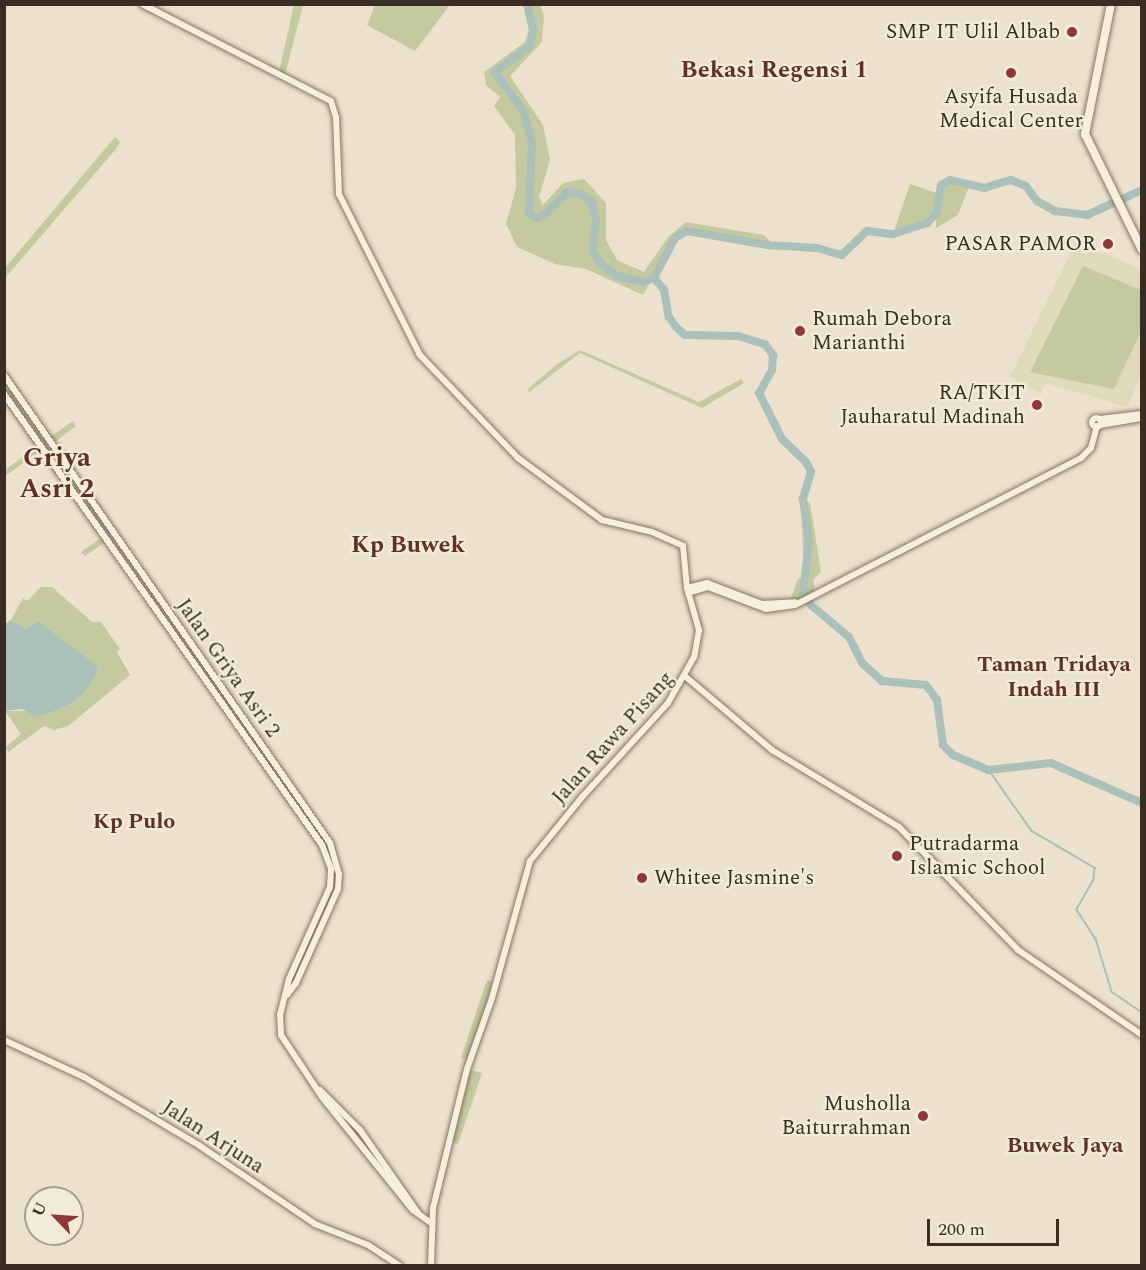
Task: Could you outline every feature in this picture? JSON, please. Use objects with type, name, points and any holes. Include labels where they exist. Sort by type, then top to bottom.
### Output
[{"type":"main road","points":[[1112,4],[1085,129],[1090,149],[1142,250]]},
{"type":"street","points":[[142,4],[331,101],[336,117],[339,195],[420,354],[518,458],[559,484],[602,520],[652,532],[683,546],[688,591],[699,639],[686,677]]},
{"type":"street","name":"Jalan Griya Asri 2","points":[[4,375],[330,843],[339,874],[338,889],[296,983],[286,995]]},
{"type":"street","name":"Jalan Griya Asri 2","points":[[4,394],[325,850],[331,869],[330,887],[289,980],[280,1014],[281,1035],[320,1090],[360,1130],[418,1215],[431,1223]]},
{"type":"street","points":[[688,591],[704,585],[766,605],[800,602],[1080,455],[1089,447],[1098,424],[1142,416]]},
{"type":"street","name":"Jalan Rawa Pisang","points":[[431,1266],[431,1223],[468,1063],[492,998],[531,858],[662,710],[686,677],[772,750],[899,826],[1018,950],[1142,1035]]},
{"type":"street","name":"Jalan Arjuna","points":[[4,1040],[84,1077],[200,1146],[315,1224],[378,1250],[400,1266]]},
{"type":"shaded area","points":[[1081,232],[1086,247],[1141,269],[1141,376],[1127,407],[1046,383],[1040,393],[1010,377]]},
{"type":"green space","points":[[375,4],[450,5],[415,51],[367,25]]},
{"type":"green space","points":[[294,5],[303,5],[285,75],[279,72]]},
{"type":"green space","points":[[523,5],[540,5],[544,15],[542,42],[510,76],[543,125],[550,160],[539,197],[543,205],[563,183],[584,179],[606,203],[606,240],[617,260],[644,272],[668,237],[686,222],[764,235],[775,246],[686,231],[675,238],[643,295],[586,269],[555,264],[517,247],[506,224],[516,188],[515,135],[494,106],[500,97],[486,85],[484,72],[525,42],[530,26]]},
{"type":"green space","points":[[115,137],[120,142],[116,149],[5,278],[5,268]]},
{"type":"green space","points":[[950,180],[969,187],[958,215],[936,228],[936,215],[927,223],[893,234],[910,184],[937,193],[941,185]]},
{"type":"green space","points":[[1083,266],[1141,290],[1141,331],[1114,389],[1030,372]]},
{"type":"green space","points":[[580,350],[699,402],[741,379],[744,383],[702,408],[580,353],[529,392],[528,389],[557,364]]},
{"type":"green space","points":[[4,375],[49,438],[73,421],[76,426],[52,444],[110,529],[105,542],[85,556],[81,552],[102,537],[43,449],[5,476],[5,470],[40,444],[5,394]]},
{"type":"green space","points":[[801,497],[810,503],[821,572],[813,580],[815,594],[789,603],[798,579],[804,577]]},
{"type":"green space","points":[[41,587],[52,587],[92,622],[101,622],[120,649],[117,652],[130,675],[68,726],[54,730],[44,726],[8,752],[6,747],[21,734],[5,711],[54,711],[66,707],[83,694],[97,665],[38,621],[26,629],[11,620],[23,598],[27,601]]},
{"type":"green space","points":[[487,980],[497,983],[469,1060],[461,1058]]},
{"type":"green space","points":[[467,1069],[482,1073],[458,1144],[450,1141]]},
{"type":"water","points":[[11,620],[26,629],[38,621],[97,665],[96,676],[83,694],[66,707],[37,717],[22,709],[5,711],[5,624]]},
{"type":"waterway","points":[[527,4],[533,31],[530,46],[495,72],[524,112],[532,143],[529,213],[537,218],[544,215],[567,192],[580,194],[592,202],[596,221],[593,252],[600,263],[617,276],[643,282],[654,278],[664,290],[669,317],[685,335],[738,336],[765,344],[773,355],[772,370],[759,393],[782,439],[806,462],[811,472],[803,499],[809,542],[803,592],[811,605],[849,637],[862,663],[882,681],[926,685],[937,700],[943,745],[953,755],[989,770],[1051,763],[1142,803]]},
{"type":"waterway","points":[[654,278],[675,238],[687,231],[767,245],[817,248],[842,255],[867,231],[893,234],[927,223],[936,214],[941,185],[950,180],[984,188],[1011,180],[1026,186],[1037,201],[1055,211],[1087,215],[1142,190]]},
{"type":"waterway","points":[[989,770],[1032,831],[1095,868],[1094,880],[1077,910],[1096,939],[1112,992],[1142,1012]]},
{"type":"place","name":"SMP IT Ulil Albab","points":[[1072,32]]},
{"type":"place","name":"Asyifa Husada Medical Center","points":[[1011,73]]},
{"type":"place","name":"PASAR PAMOR","points":[[1108,244]]},
{"type":"place","name":"Rumah Debora Marianthi","points":[[800,331]]},
{"type":"place","name":"RA/TKIT Jauharatul Madinah","points":[[1037,405]]},
{"type":"place","name":"Putradarma Islamic School","points":[[897,856]]},
{"type":"place","name":"Whitee Jasmine's","points":[[642,878]]},
{"type":"place","name":"Musholla Baiturrahman","points":[[923,1116]]},
{"type":"district","name":"Bekasi Regensi 1","points":[[774,71]]},
{"type":"district","name":"Griya Asri 2","points":[[57,474]]},
{"type":"district","name":"Kp Buwek","points":[[408,546]]},
{"type":"district","name":"Taman Tridaya Indah III","points":[[1054,676]]},
{"type":"district","name":"Kp Pulo","points":[[134,822]]},
{"type":"district","name":"Buwek Jaya","points":[[1065,1146]]}]
